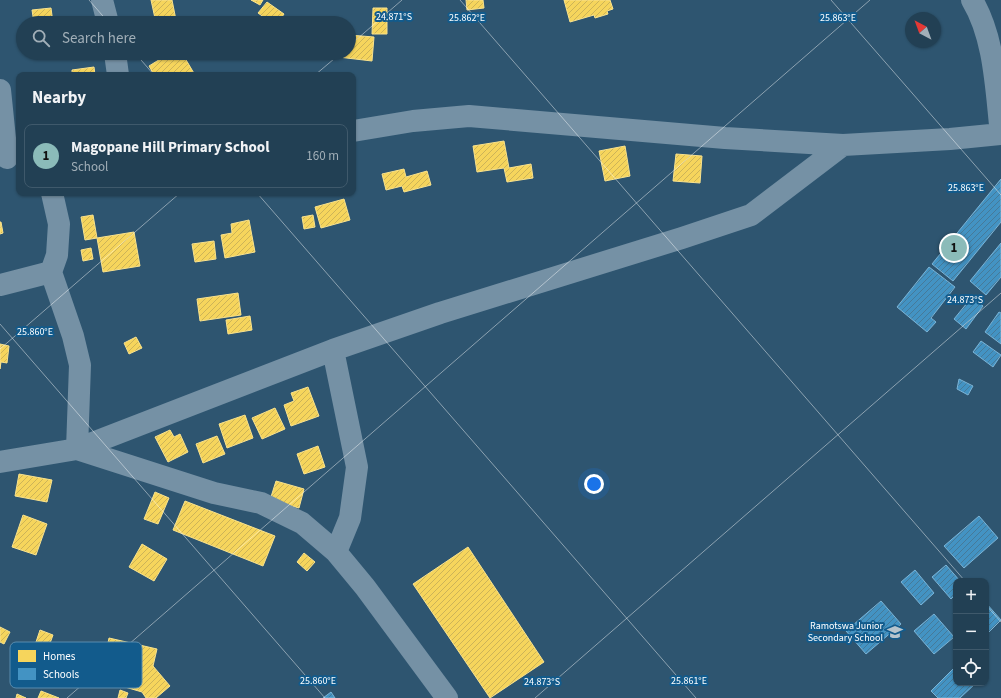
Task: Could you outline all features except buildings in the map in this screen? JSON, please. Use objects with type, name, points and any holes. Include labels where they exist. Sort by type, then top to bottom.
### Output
[{"type":"street","points":[[102,0],[106,16]]},
{"type":"street","points":[[356,130],[413,121],[469,116],[669,134],[843,145],[950,139],[1001,134],[990,48],[978,10],[972,0]]},
{"type":"street","points":[[116,60],[118,72]]},
{"type":"street","points":[[0,90],[9,160]]},
{"type":"street","points":[[0,462],[77,450],[333,350],[440,313],[751,215],[843,145]]},
{"type":"street","points":[[53,196],[59,224],[57,255],[51,272],[73,336],[80,365],[77,450]]},
{"type":"street","points":[[0,285],[51,272]]},
{"type":"street","points":[[333,350],[357,467],[350,518],[336,552]]},
{"type":"street","points":[[77,450],[214,493],[260,503],[302,523],[336,552],[365,587],[447,698]]},
{"type":"place","name":"Magopane Hill Primary School","points":[[954,248]]},
{"type":"place","name":"Ramotswa Junior Secondary School","points":[[895,632]]}]
